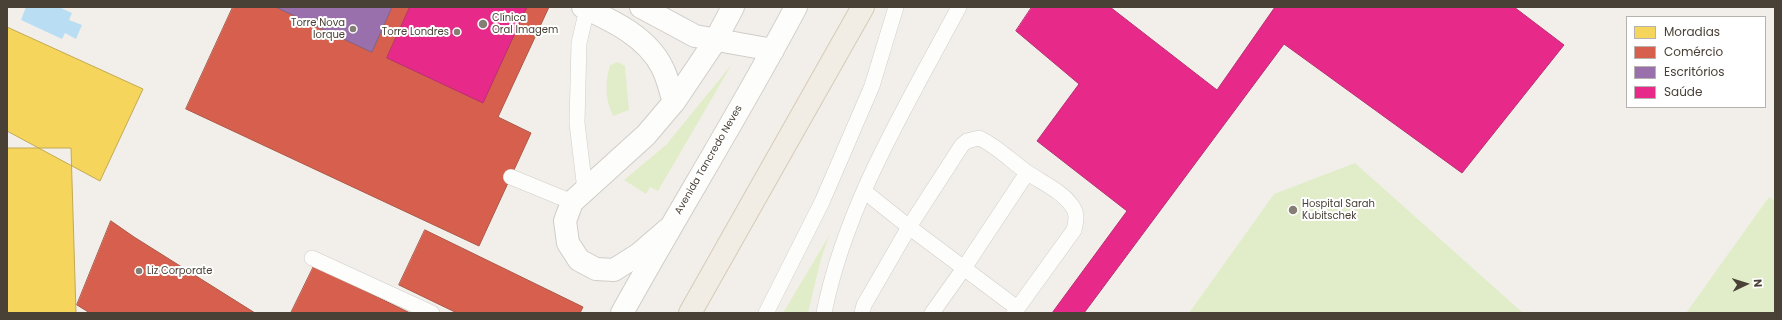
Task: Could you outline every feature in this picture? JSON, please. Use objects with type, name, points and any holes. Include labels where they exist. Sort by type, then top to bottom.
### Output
[{"type":"main road","points":[[690,313],[863,7]]},
{"type":"street","points":[[641,7],[695,36],[715,41],[773,50]]},
{"type":"street","points":[[668,229],[639,254],[614,270],[596,269],[579,260],[568,243],[566,221],[578,196],[646,135],[674,102],[715,41],[733,7]]},
{"type":"street","name":"Avenida Tancredo Neves","points":[[622,313],[668,229],[773,50],[796,7]]},
{"type":"street","points":[[585,8],[625,29],[648,45],[662,67],[674,102]]},
{"type":"lane","points":[[766,313],[829,188],[872,86],[896,7]]},
{"type":"lane","points":[[824,313],[831,277],[850,223],[864,191],[959,7]]},
{"type":"lane","points":[[511,177],[578,196],[580,43],[585,8]]},
{"type":"lane","points":[[862,313],[864,305],[908,227],[962,145],[967,141],[979,138],[989,142],[1027,173],[1063,196],[1072,206],[1077,216],[1074,230],[1015,310],[964,268],[908,227],[864,191]]},
{"type":"lane","points":[[932,313],[964,268],[1027,173]]},
{"type":"lane","points":[[312,258],[432,313]]},
{"type":"green space","points":[[618,62],[625,66],[629,110],[613,116],[607,97],[607,78],[610,65]]},
{"type":"green space","points":[[732,64],[658,191],[650,187],[646,194],[624,180],[666,145]]},
{"type":"green space","points":[[1355,163],[1523,313],[1189,313],[1274,194]]},
{"type":"green space","points":[[1769,197],[1775,201],[1775,313],[1686,313]]},
{"type":"green space","points":[[830,234],[821,259],[808,313],[783,313]]},
{"type":"water","points":[[26,7],[59,7],[72,13],[69,20],[82,25],[76,39],[65,33],[62,39],[21,20]]},
{"type":"building: Moradias","points":[[7,27],[143,89],[100,181],[7,131]]},
{"type":"building: Moradias","points":[[7,148],[71,148],[76,313],[7,313]]},
{"type":"building: Comércio","points":[[233,7],[549,7],[498,117],[531,133],[479,246],[186,109]]},
{"type":"building: Comércio","name":"Liz Corporate","points":[[111,221],[255,313],[90,313],[77,305]]},
{"type":"building: Comércio","points":[[425,230],[583,307],[580,313],[457,313],[399,285]]},
{"type":"building: Comércio","points":[[314,266],[410,313],[291,313]]},
{"type":"building: Escritórios","name":"Torre Nova Iorque","points":[[276,7],[392,7],[372,52]]},
{"type":"building: Saúde","name":"Torre Londres","points":[[410,7],[527,7],[483,103],[387,58]]},
{"type":"building: Saúde","points":[[1032,7],[1110,7],[1217,90],[1275,7],[1514,7],[1564,45],[1462,173],[1284,44],[1084,313],[1052,313],[1127,211],[1037,141],[1079,84],[1016,31]]},
{"type":"place","name":"Clínica Oral Imagem","points":[[483,24]]},
{"type":"place","name":"Torre Nova Iorque","points":[[353,29]]},
{"type":"place","name":"Torre Londres","points":[[457,32]]},
{"type":"place","name":"Hospital Sarah Kubitschek","points":[[1293,210]]},
{"type":"place","name":"Liz Corporate","points":[[139,271]]}]
